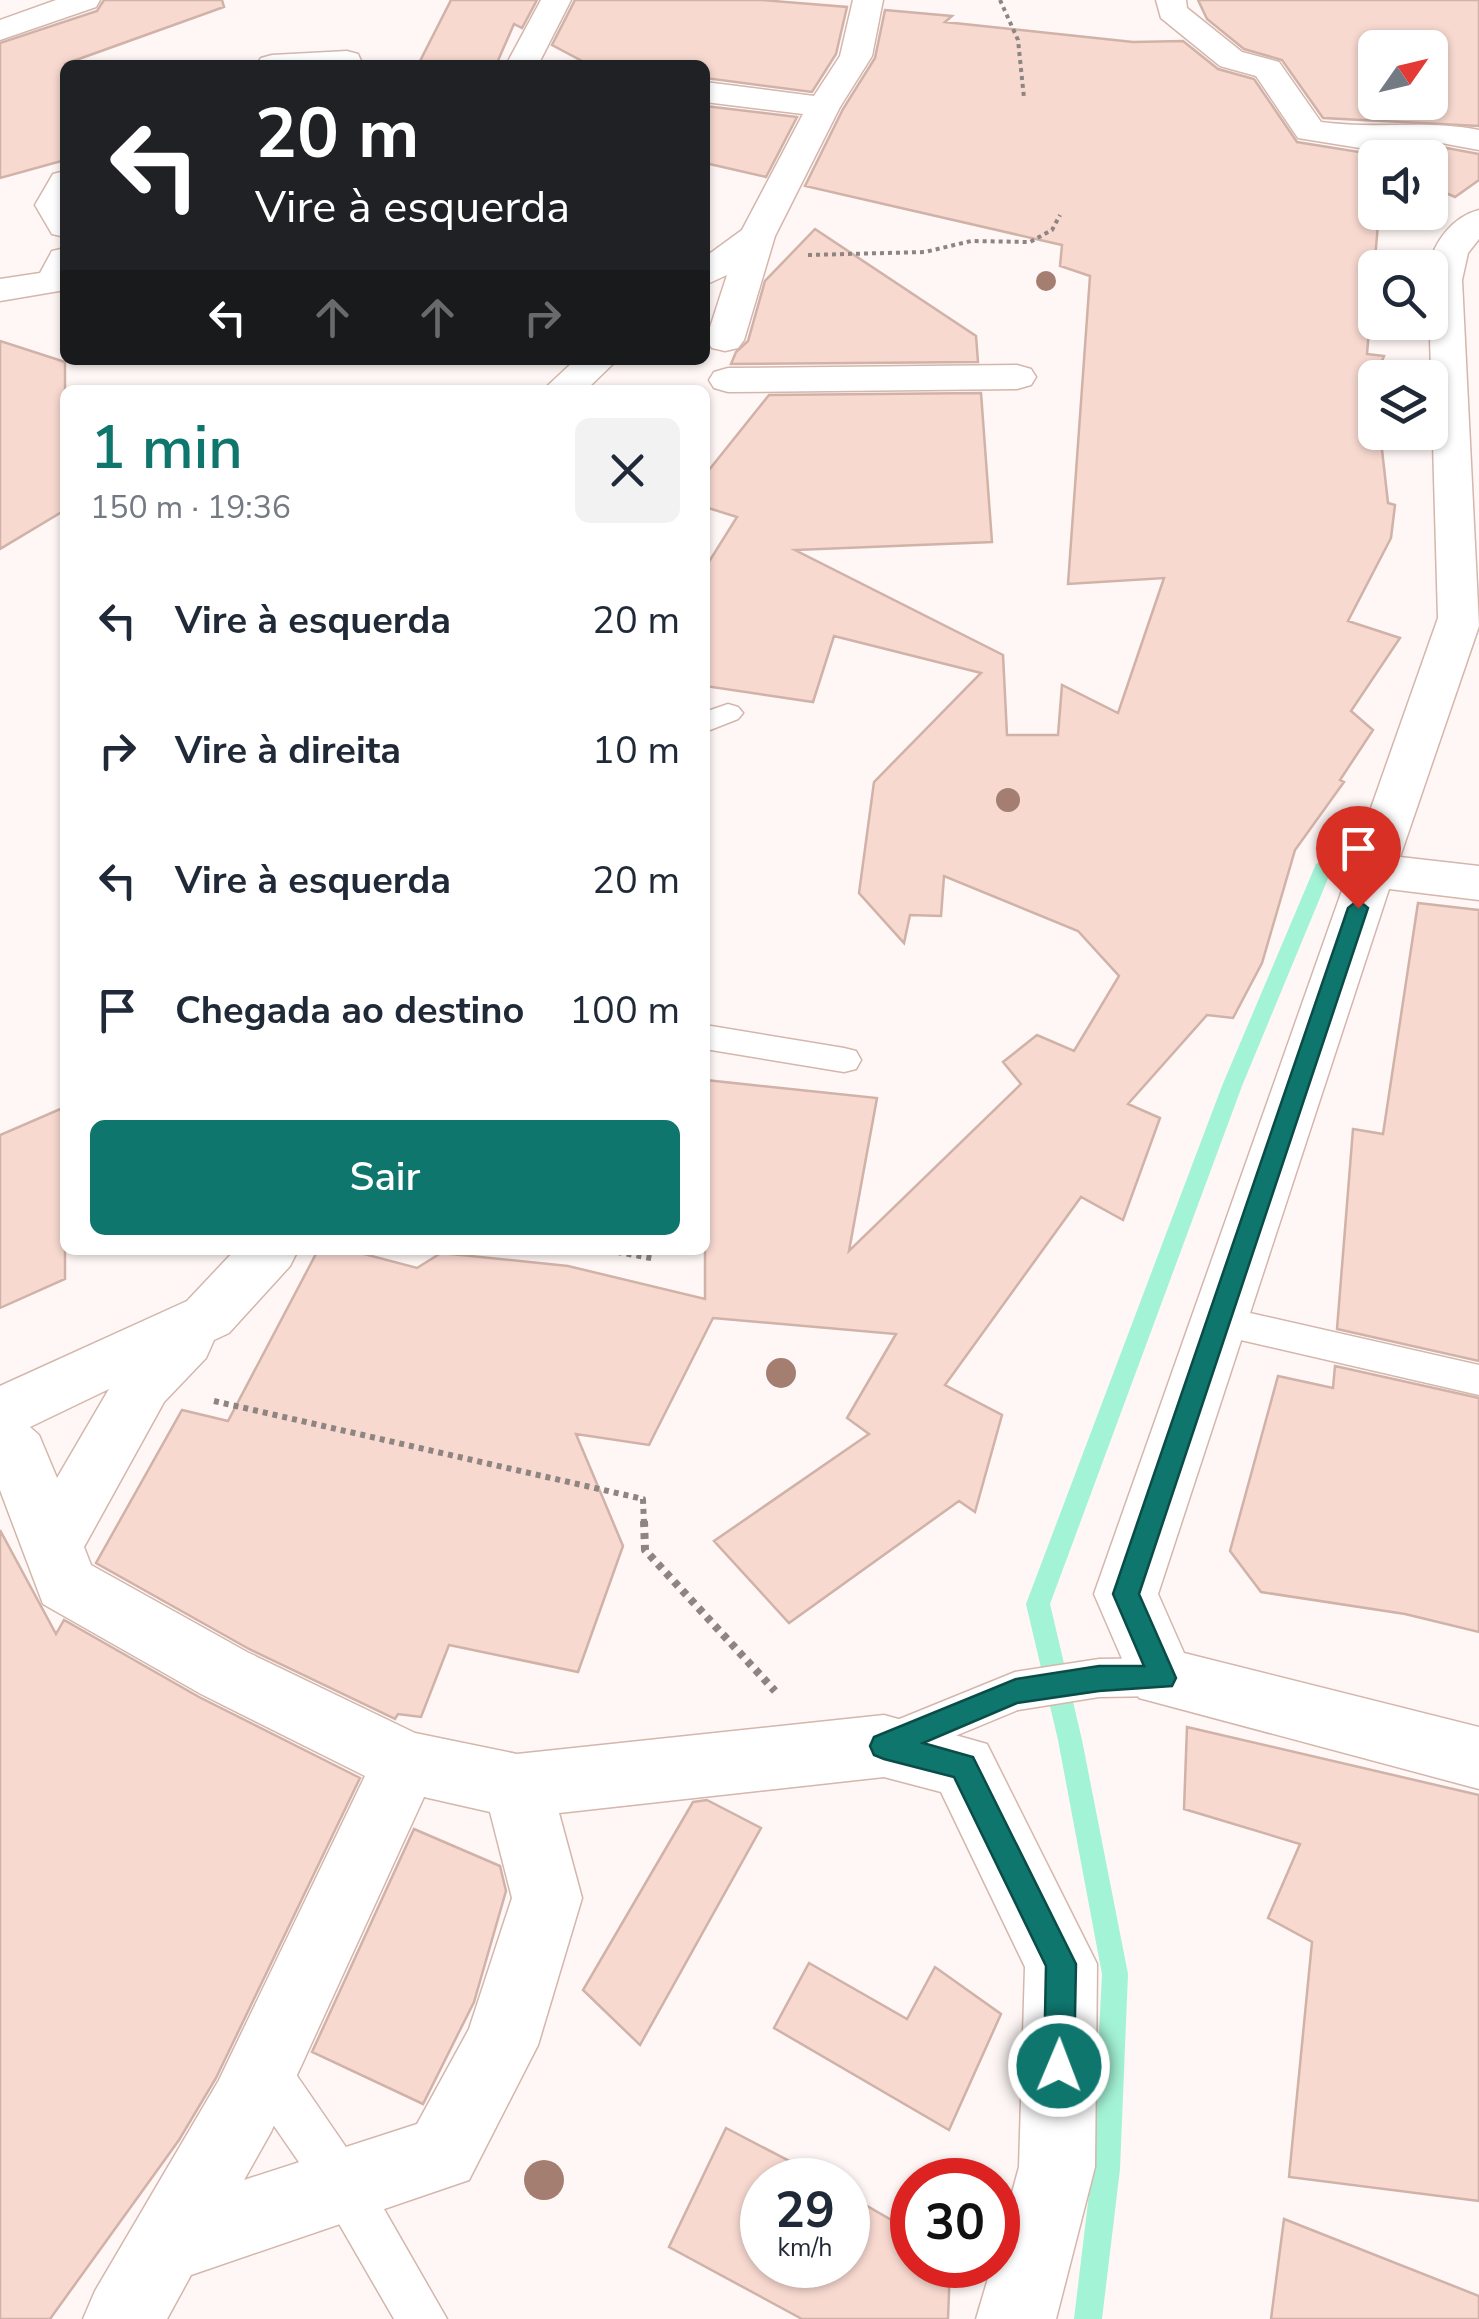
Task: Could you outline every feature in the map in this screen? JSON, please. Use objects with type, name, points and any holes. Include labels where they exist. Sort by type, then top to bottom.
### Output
[{"type":"street","points":[[0,31],[85,0]]},
{"type":"street","points":[[525,60],[556,0]]},
{"type":"street","points":[[710,407],[728,380],[715,331],[823,107],[856,56],[868,0]]},
{"type":"street","points":[[1171,0],[1172,11],[1231,59],[1268,69],[1310,131],[1360,138],[1436,132],[1479,140]]},
{"type":"street","points":[[710,93],[823,107]]},
{"type":"street","points":[[60,191],[54,204],[60,216]]},
{"type":"street","points":[[1479,220],[1455,238],[1447,256],[1444,280],[1460,618],[1126,1594],[1162,1678],[1479,1758]]},
{"type":"street","points":[[710,271],[754,247]]},
{"type":"street","points":[[0,290],[54,282],[60,269]]},
{"type":"street","points":[[569,385],[592,365]]},
{"type":"street","points":[[728,380],[1017,377]]},
{"type":"street","points":[[1371,870],[1479,883]]},
{"type":"street","points":[[52,1544],[143,1385],[265,1255]]},
{"type":"street","points":[[0,1413],[208,1318]]},
{"type":"street","points":[[0,1436],[17,1453],[66,1584],[224,1674],[406,1762],[516,1786],[857,1748],[963,1766],[1061,1964],[1057,2167],[1016,2319]]},
{"type":"street","points":[[123,2319],[245,2106],[406,1762]]},
{"type":"street","points":[[166,2245],[442,2153],[500,2046],[548,1898],[516,1786]]},
{"type":"lane","points":[[710,1038],[844,1060]]},
{"type":"lane","points":[[1219,1322],[1479,1380]]},
{"type":"lane","points":[[857,1748],[1016,1691],[1099,1678],[1162,1678]]},
{"type":"lane","points":[[262,2068],[344,2186],[422,2319]]},
{"type":"path","points":[[1000,0],[1018,40],[1024,98]]},
{"type":"path","points":[[754,247],[926,252],[971,240],[1030,242],[1052,230],[1060,215]]},
{"type":"path","points":[[634,1255],[656,1259]]},
{"type":"path","points":[[143,1385],[643,1499],[645,1550],[857,1748]]},
{"type":"building","points":[[104,0],[222,0],[224,7],[76,60],[60,60],[60,161],[0,178],[0,43],[97,11]]},
{"type":"building","points":[[451,0],[537,0],[522,28],[514,24],[498,60],[421,60]]},
{"type":"building","points":[[575,0],[761,0],[847,7],[836,54],[812,92],[710,79],[710,60],[580,60],[552,45]]},
{"type":"building","points":[[1198,0],[1479,0],[1479,126],[1362,120],[1448,120],[1448,30],[1358,30],[1358,120],[1323,118],[1282,60],[1244,49],[1207,19]]},
{"type":"building","points":[[885,10],[952,16],[945,22],[1133,42],[1183,41],[1218,69],[1254,79],[1297,142],[1358,152],[1358,230],[1377,230],[1376,250],[1358,250],[1358,340],[1368,340],[1367,354],[1384,356],[1382,360],[1358,360],[1358,450],[1382,450],[1388,503],[1395,505],[1391,538],[1348,621],[1400,638],[1351,711],[1373,730],[1340,780],[1344,782],[1295,850],[1262,963],[1233,1018],[1207,1015],[1128,1104],[1160,1118],[1123,1220],[1081,1197],[945,1385],[1002,1415],[975,1512],[959,1501],[789,1623],[714,1541],[869,1434],[847,1418],[896,1334],[713,1318],[649,1445],[576,1434],[623,1546],[578,1672],[449,1645],[421,1717],[398,1714],[395,1719],[249,1649],[96,1563],[182,1410],[228,1421],[315,1255],[368,1255],[417,1268],[438,1255],[568,1266],[705,1299],[705,1255],[710,1255],[710,1081],[877,1098],[849,1251],[1021,1084],[1003,1062],[1037,1035],[1074,1051],[1119,976],[1078,931],[944,876],[941,916],[910,915],[904,943],[859,893],[874,782],[981,673],[834,636],[813,702],[710,687],[710,560],[737,517],[710,509],[710,469],[769,395],[981,393],[992,542],[795,550],[1003,655],[1007,735],[1058,735],[1062,685],[1118,713],[1164,578],[1068,584],[1090,276],[1060,266],[1062,245],[805,186],[843,109],[875,58]]},
{"type":"building","points":[[710,107],[797,117],[766,177],[710,164]]},
{"type":"building","points":[[1448,148],[1479,154],[1479,180],[1455,197],[1448,194]]},
{"type":"building","points":[[815,229],[976,336],[978,362],[731,364],[736,352],[748,341],[765,281]]},
{"type":"building","points":[[0,341],[60,360],[60,365],[65,365],[65,385],[60,385],[60,513],[0,549]]},
{"type":"building","points":[[1418,903],[1479,910],[1479,1361],[1337,1329],[1353,1129],[1383,1134]]},
{"type":"building","points":[[60,1109],[60,1255],[65,1255],[65,1279],[0,1308],[0,1135]]},
{"type":"building","points":[[1335,1366],[1479,1398],[1479,1632],[1405,1614],[1261,1592],[1230,1551],[1278,1376],[1333,1388]]},
{"type":"building","points":[[0,1530],[56,1634],[64,1620],[199,1697],[360,1778],[216,2078],[179,2140],[50,2319],[0,2319]]},
{"type":"building","points":[[1187,1727],[1479,1795],[1479,2201],[1289,2177],[1312,1942],[1268,1918],[1300,1844],[1184,1809]]},
{"type":"building","points":[[707,1800],[761,1828],[640,2045],[583,1990],[693,1802]]},
{"type":"building","points":[[414,1829],[500,1866],[506,1891],[474,2002],[423,2104],[312,2052]]},
{"type":"building","points":[[809,1963],[907,2019],[935,1967],[1001,2014],[949,2130],[774,2028]]},
{"type":"building","points":[[726,2128],[784,2158],[740,2158],[740,2285],[669,2247]]},
{"type":"building","points":[[870,2208],[890,2219],[890,2288],[949,2288],[948,2319],[802,2319],[745,2288],[870,2288]]},
{"type":"building","points":[[1284,2219],[1479,2296],[1479,2319],[1271,2319]]},
{"type":"waterway","points":[[1088,2319],[1106,2169],[1115,1974],[1070,1740],[1038,1604],[1232,1086],[1325,864]]},
{"type":"route","points":[[1059,2066],[1061,1964],[963,1766],[884,1746],[1016,1691],[1099,1678],[1162,1678],[1126,1594],[1358,908]]}]
